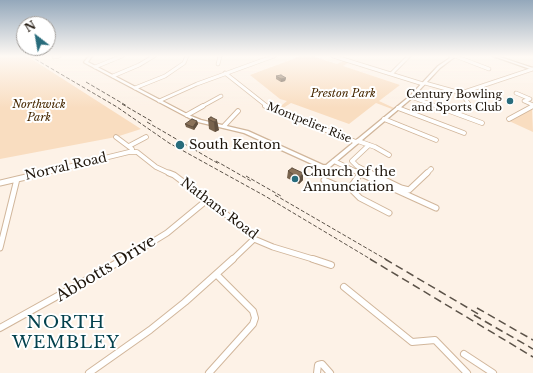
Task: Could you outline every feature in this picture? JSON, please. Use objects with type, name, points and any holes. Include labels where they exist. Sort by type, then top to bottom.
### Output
[{"type":"street","points":[[108,73],[200,121],[246,132],[322,167],[326,167],[334,161],[398,108],[411,97],[433,73]]},
{"type":"street","points":[[113,76],[119,73]]},
{"type":"street","points":[[135,88],[169,73]]},
{"type":"street","points":[[159,101],[224,73]]},
{"type":"street","name":"Montpelier Rise","points":[[225,73],[265,106],[368,145],[389,155]]},
{"type":"street","points":[[391,74],[461,94],[520,73]]},
{"type":"street","points":[[516,93],[530,99],[524,101],[533,106]]},
{"type":"street","points":[[461,94],[469,104]]},
{"type":"street","points":[[187,115],[221,96]]},
{"type":"street","points":[[411,97],[482,122]]},
{"type":"street","points":[[509,119],[533,106]]},
{"type":"street","points":[[398,108],[464,133]]},
{"type":"street","points":[[224,126],[238,111]]},
{"type":"street","points":[[384,119],[436,140]]},
{"type":"street","points":[[116,137],[129,146],[132,152]]},
{"type":"street","points":[[129,146],[146,137]]},
{"type":"street","points":[[368,145],[352,161],[357,166],[401,188],[409,190],[431,169]]},
{"type":"street","name":"Norval Road","points":[[0,183],[132,152]]},
{"type":"street","name":"Nathans Road","points":[[132,152],[137,152],[156,167],[174,175],[252,234],[254,239],[273,247],[331,265]]},
{"type":"street","points":[[334,161],[436,208]]},
{"type":"street","points":[[350,188],[360,174]]},
{"type":"street","points":[[0,248],[17,179]]},
{"type":"street","points":[[324,180],[338,186],[350,188],[356,195],[389,213]]},
{"type":"street","name":"Abbotts Drive","points":[[0,328],[117,264],[167,232],[207,200]]},
{"type":"street","points":[[90,373],[150,330],[217,275],[254,239]]},
{"type":"street","points":[[209,373],[253,324],[255,318],[253,311],[217,275]]},
{"type":"street","points":[[344,287],[412,342],[435,340],[467,373]]},
{"type":"street","points":[[464,354],[493,373]]},
{"type":"street","points":[[317,373],[318,365],[322,364],[330,373]]},
{"type":"green space","name":"Northwick Park","points":[[0,73],[54,73],[141,129],[116,137],[0,159]]},
{"type":"green space","name":"Preston Park","points":[[254,73],[365,73],[400,85],[379,101],[394,108],[392,109],[376,103],[349,124],[291,103],[280,110],[277,109],[287,101],[280,99],[250,75]]},
{"type":"green space","points":[[532,109],[533,132],[509,121]]},
{"type":"building","points":[[281,75],[286,78],[281,79],[276,76]]},
{"type":"building","points":[[211,117],[217,120],[214,122],[208,119]]},
{"type":"building","points":[[192,119],[197,121],[193,127],[185,124]]},
{"type":"building","points":[[292,168],[303,173],[299,178],[288,171]]},
{"type":"railway","points":[[60,73],[117,107],[169,143],[265,196],[372,260]]},
{"type":"railway","points":[[86,82],[127,106]]},
{"type":"railway","points":[[122,104],[153,122]]},
{"type":"railway","points":[[147,122],[219,164]]},
{"type":"railway","points":[[216,161],[251,181]]},
{"type":"railway","points":[[246,176],[281,196]]},
{"type":"railway","points":[[275,195],[387,260]]},
{"type":"railway","points":[[370,259],[533,357]]},
{"type":"railway","points":[[385,259],[480,315]]},
{"type":"railway","points":[[477,308],[533,340]]},
{"type":"railway","points":[[474,315],[533,349]]},
{"type":"place","name":"Century Bowling and Sports Club","points":[[510,101]]},
{"type":"place","name":"South Kenton","points":[[180,145]]},
{"type":"place","name":"Church of the Annunciation","points":[[295,179]]},
{"type":"district","name":"NORTH WEMBLEY","points":[[66,333]]}]
